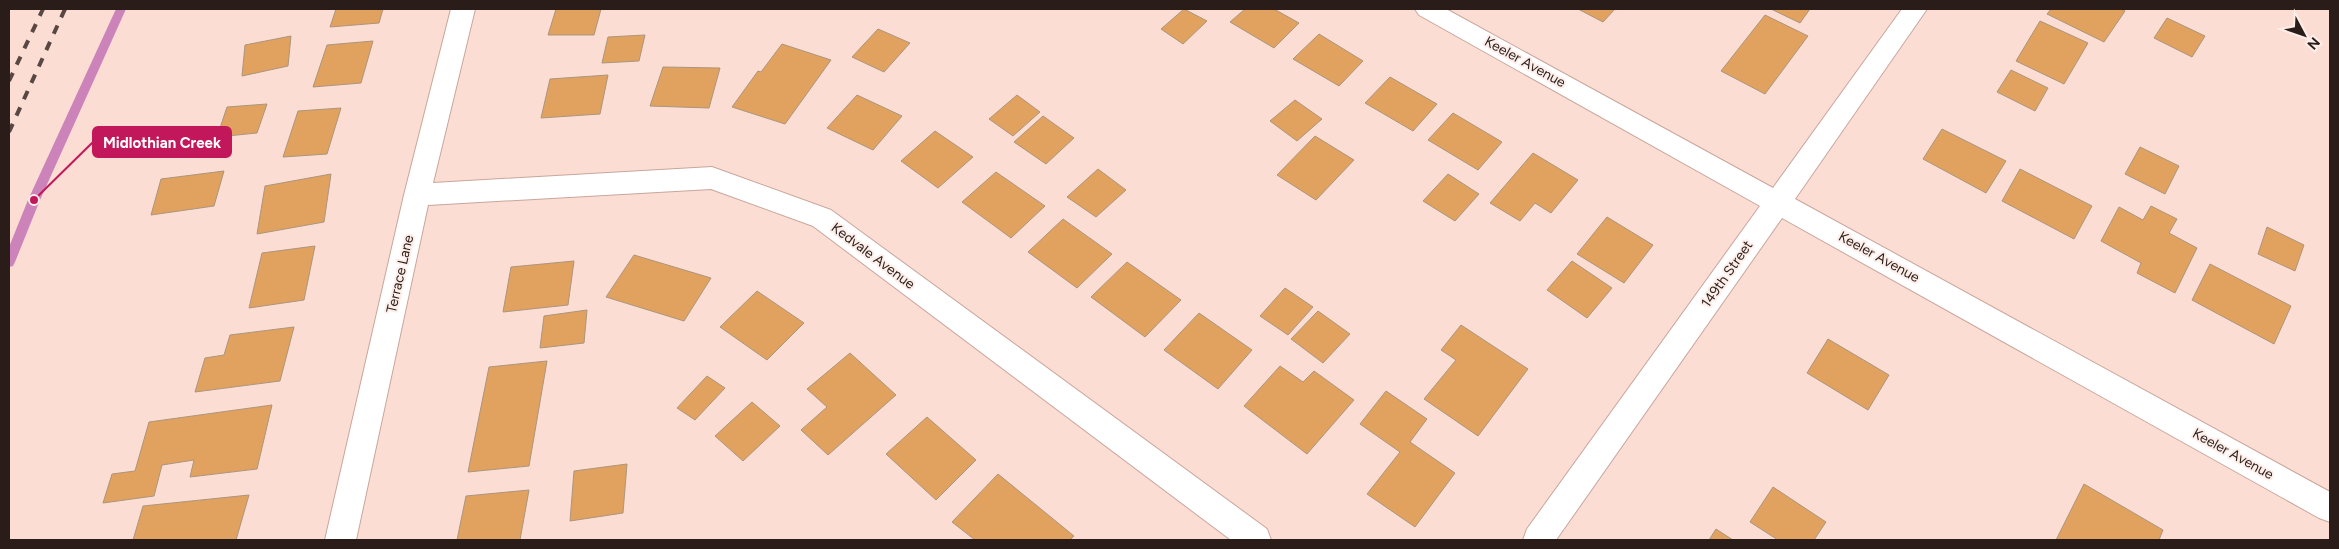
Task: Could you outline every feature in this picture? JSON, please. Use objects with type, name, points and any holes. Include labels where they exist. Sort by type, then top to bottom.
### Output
[{"type":"street","name":"Terrace Lane","points":[[340,540],[417,195],[463,9]]},
{"type":"street","name":"Keeler Avenue","points":[[1428,9],[2330,508]]},
{"type":"street","name":"149th Street","points":[[1538,540],[1915,9]]},
{"type":"street","name":"Kedvale Avenue","points":[[417,195],[712,178],[822,218],[1256,540]]},
{"type":"building","points":[[336,9],[383,9],[379,23],[330,27]]},
{"type":"building","points":[[556,9],[601,9],[594,35],[548,35]]},
{"type":"building","points":[[1184,9],[1207,21],[1183,44],[1161,29]]},
{"type":"building","points":[[1245,9],[1274,9],[1299,23],[1274,48],[1230,22]]},
{"type":"building","points":[[1578,9],[1615,9],[1603,22]]},
{"type":"building","points":[[1771,9],[1810,9],[1800,23]]},
{"type":"building","points":[[2051,9],[2121,9],[2125,11],[2104,42],[2047,14]]},
{"type":"building","points":[[1765,15],[1808,36],[1765,94],[1721,71]]},
{"type":"building","points":[[2167,18],[2205,36],[2192,57],[2154,38]]},
{"type":"building","points":[[2040,21],[2088,43],[2064,84],[2016,61]]},
{"type":"building","points":[[878,29],[910,43],[884,72],[852,57]]},
{"type":"building","points":[[1319,34],[1363,61],[1339,86],[1293,59]]},
{"type":"building","points":[[645,35],[639,61],[602,63],[608,37]]},
{"type":"building","points":[[291,36],[288,66],[242,76],[245,45]]},
{"type":"building","points":[[373,41],[361,83],[313,87],[327,45]]},
{"type":"building","points":[[782,44],[831,60],[785,124],[732,107],[758,71],[761,72]]},
{"type":"building","points":[[663,67],[720,68],[709,108],[650,106]]},
{"type":"building","points":[[2011,70],[2048,88],[2035,111],[1997,92]]},
{"type":"building","points":[[608,75],[600,114],[541,118],[550,79]]},
{"type":"building","points":[[1390,77],[1437,104],[1413,131],[1365,103]]},
{"type":"building","points":[[857,95],[902,116],[873,150],[827,128]]},
{"type":"building","points":[[1017,95],[1040,112],[1013,136],[989,119]]},
{"type":"building","points":[[1295,100],[1322,119],[1297,141],[1270,121]]},
{"type":"building","points":[[267,104],[257,133],[217,137],[227,107]]},
{"type":"building","points":[[341,108],[327,154],[283,157],[298,111]]},
{"type":"building","points":[[1453,113],[1502,142],[1478,170],[1428,140]]},
{"type":"building","points":[[1043,116],[1074,138],[1046,164],[1014,142]]},
{"type":"building","points":[[1942,129],[2006,161],[1986,193],[1923,159]]},
{"type":"building","points":[[935,131],[973,157],[938,188],[901,161]]},
{"type":"building","points":[[1315,136],[1354,160],[1316,200],[1277,175]]},
{"type":"building","points":[[2140,147],[2179,166],[2165,194],[2125,174]]},
{"type":"building","points":[[1533,153],[1578,180],[1551,213],[1535,203],[1520,221],[1490,203]]},
{"type":"building","points":[[1098,169],[1126,190],[1096,217],[1067,197]]},
{"type":"building","points":[[2020,169],[2092,206],[2074,239],[2002,201]]},
{"type":"building","points":[[224,171],[214,206],[151,215],[161,179]]},
{"type":"building","points":[[996,172],[1045,206],[1011,238],[962,202]]},
{"type":"building","points":[[331,174],[324,222],[257,234],[265,186]]},
{"type":"building","points":[[1448,174],[1479,194],[1455,221],[1423,201]]},
{"type":"building","points":[[2151,206],[2177,219],[2169,233],[2197,248],[2175,293],[2137,273],[2141,263],[2101,241],[2119,207],[2143,220]]},
{"type":"building","points":[[1607,217],[1653,245],[1624,283],[1577,254]]},
{"type":"building","points":[[1063,219],[1112,254],[1077,288],[1028,252]]},
{"type":"building","points":[[2267,227],[2304,245],[2295,271],[2258,254]]},
{"type":"building","points":[[315,246],[304,300],[249,308],[262,253]]},
{"type":"building","points":[[634,255],[711,278],[684,321],[606,297]]},
{"type":"building","points":[[574,261],[568,305],[503,312],[511,267]]},
{"type":"building","points":[[1572,261],[1612,288],[1587,318],[1547,290]]},
{"type":"building","points":[[1127,262],[1181,300],[1145,337],[1091,297]]},
{"type":"building","points":[[2210,264],[2291,306],[2274,344],[2192,300]]},
{"type":"building","points":[[1285,288],[1313,307],[1288,335],[1260,316]]},
{"type":"building","points":[[757,291],[804,323],[767,360],[720,327]]},
{"type":"building","points":[[587,310],[584,343],[540,348],[544,316]]},
{"type":"building","points":[[1318,311],[1350,334],[1323,363],[1291,339]]},
{"type":"building","points":[[1199,313],[1252,350],[1218,389],[1164,350]]},
{"type":"building","points":[[1461,325],[1528,369],[1478,436],[1424,399],[1456,360],[1441,350]]},
{"type":"building","points":[[294,327],[280,381],[195,392],[205,358],[224,355],[230,335]]},
{"type":"building","points":[[1828,339],[1889,375],[1868,410],[1807,373]]},
{"type":"building","points":[[850,353],[896,395],[828,455],[801,430],[827,407],[807,389]]},
{"type":"building","points":[[547,361],[529,466],[468,472],[489,367]]},
{"type":"building","points":[[1280,366],[1303,382],[1314,371],[1354,400],[1307,454],[1244,406]]},
{"type":"building","points":[[707,376],[725,388],[695,420],[677,408]]},
{"type":"building","points":[[1386,391],[1427,419],[1410,442],[1455,473],[1415,527],[1367,494],[1400,452],[1360,424]]},
{"type":"building","points":[[752,402],[780,426],[743,461],[715,436]]},
{"type":"building","points":[[272,405],[257,469],[190,477],[194,460],[162,465],[154,496],[103,503],[112,474],[135,471],[149,422]]},
{"type":"building","points":[[927,417],[976,460],[936,500],[886,454]]},
{"type":"building","points":[[627,464],[623,513],[570,521],[574,471]]},
{"type":"building","points":[[998,474],[1074,536],[1070,540],[975,540],[952,522]]},
{"type":"building","points":[[2084,484],[2163,530],[2159,540],[2056,540]]},
{"type":"building","points":[[1773,487],[1826,522],[1814,540],[1778,540],[1750,522]]},
{"type":"building","points":[[529,490],[520,540],[457,540],[466,496]]},
{"type":"building","points":[[249,495],[236,540],[133,540],[143,506]]},
{"type":"building","points":[[1716,529],[1733,540],[1709,540]]},
{"type":"waterway","points":[[9,262],[34,200],[121,9]]},
{"type":"railway","points":[[9,81],[43,9]]},
{"type":"railway","points":[[9,132],[65,9]]},
{"type":"place","name":"Midlothian Creek","points":[[34,200]]}]
